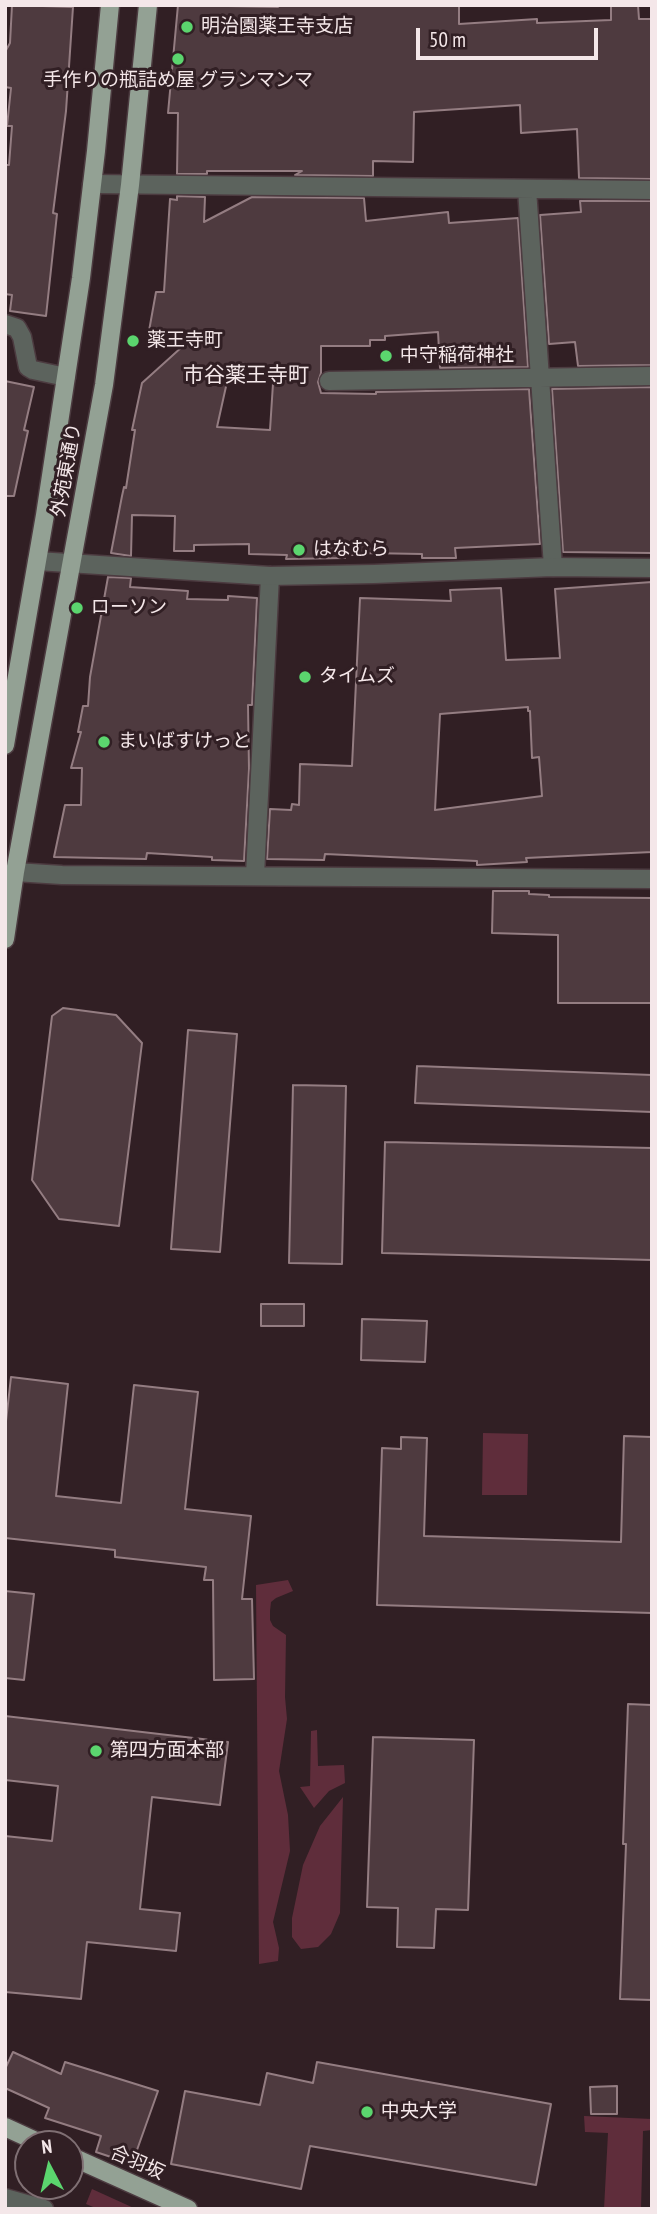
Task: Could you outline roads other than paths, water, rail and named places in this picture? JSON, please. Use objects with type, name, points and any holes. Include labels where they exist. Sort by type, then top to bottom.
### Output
[{"type":"main road","name":"外苑東通り","points":[[5,745],[12,665],[37,561],[66,377],[92,184],[110,5]]},
{"type":"main road","name":"外苑東通り","points":[[5,939],[104,385],[130,185],[148,5]]},
{"type":"main road","name":"合羽坂","points":[[84,2162],[188,2209]]},
{"type":"street","points":[[92,184],[652,190]]},
{"type":"street","points":[[527,189],[552,567]]},
{"type":"street","points":[[5,324],[17,328],[22,337],[28,367],[66,377]]},
{"type":"street","points":[[329,381],[652,376]]},
{"type":"street","points":[[37,561],[270,576],[552,567],[652,568]]},
{"type":"street","points":[[255,875],[270,576]]},
{"type":"street","points":[[15,872],[62,876],[652,879]]},
{"type":"street","points":[[5,2198],[44,2209]]},
{"type":"place","name":"明治園薬王寺支店","points":[[187,27]]},
{"type":"place","name":"手作りの瓶詰め屋 グランマンマ","points":[[178,59]]},
{"type":"place","name":"薬王寺町","points":[[133,341]]},
{"type":"place","name":"中守稲荷神社","points":[[386,356]]},
{"type":"place","name":"はなむら","points":[[299,550]]},
{"type":"place","name":"ローソン","points":[[77,608]]},
{"type":"place","name":"タイムズ","points":[[305,677]]},
{"type":"place","name":"まいばすけっと","points":[[104,742]]},
{"type":"place","name":"第四方面本部","points":[[96,1751]]},
{"type":"place","name":"中央大学","points":[[367,2112]]},
{"type":"district","name":"市谷薬王寺町","points":[[246,376]]}]
